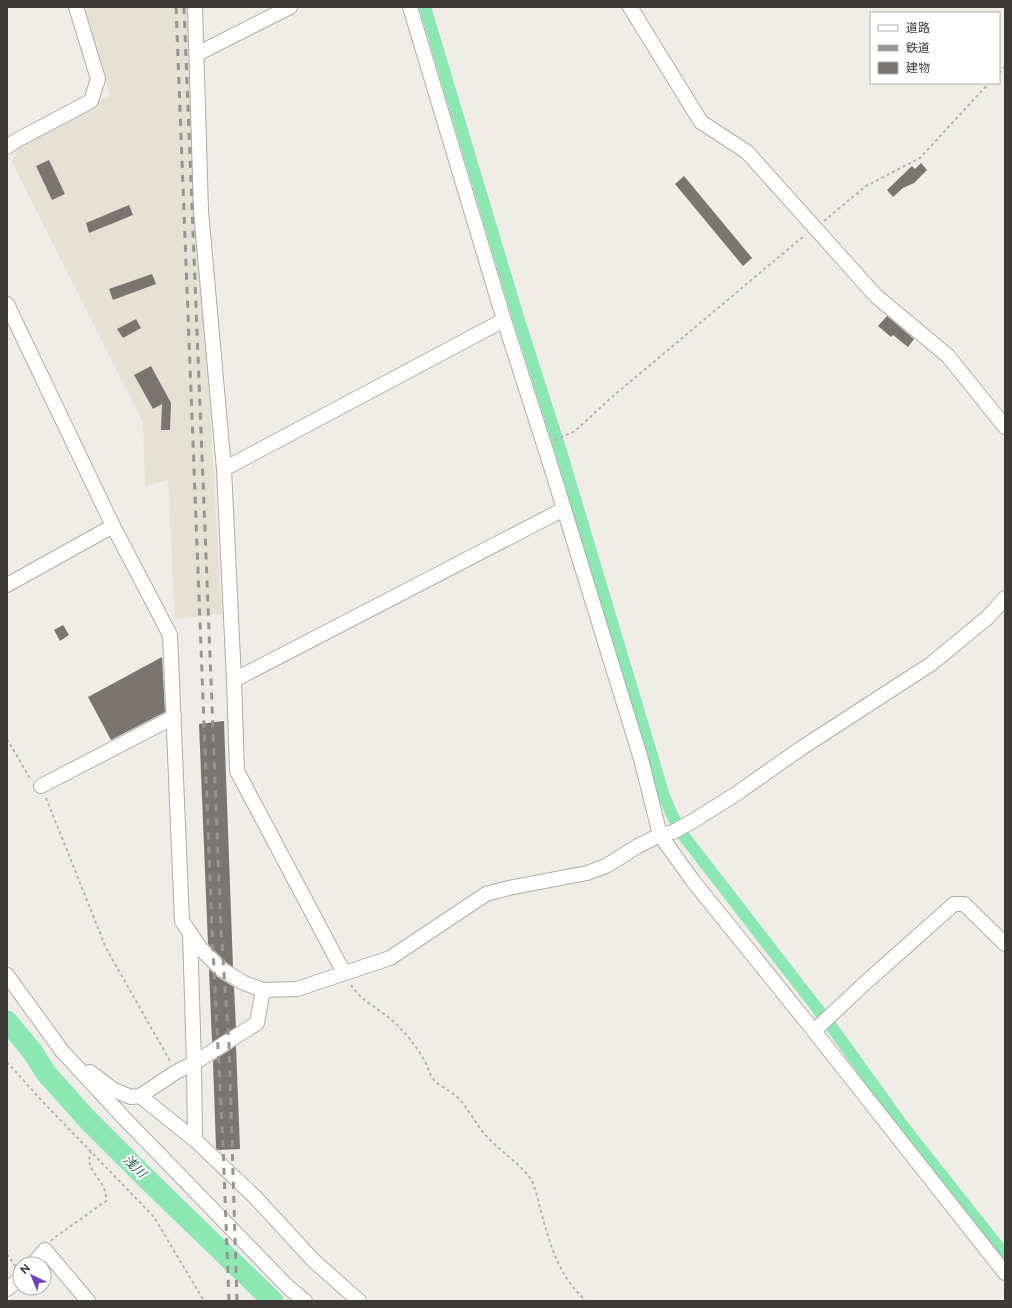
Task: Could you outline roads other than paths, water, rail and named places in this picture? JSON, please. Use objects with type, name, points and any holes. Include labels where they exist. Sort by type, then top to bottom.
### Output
[{"type":"street","points":[[7,148],[18,140],[91,101],[98,79],[76,7]]},
{"type":"street","points":[[195,7],[201,211],[224,469],[237,771],[344,973]]},
{"type":"street","points":[[196,54],[290,7]]},
{"type":"street","points":[[410,7],[504,320],[641,759],[667,833],[693,882],[817,1029],[1005,1273]]},
{"type":"street","points":[[630,7],[702,122],[747,152],[876,296],[948,356],[1005,427]]},
{"type":"street","points":[[7,304],[113,526],[170,635],[182,920],[201,950],[221,969],[244,984],[263,990],[297,989],[390,958],[486,894],[587,873],[606,866],[638,846],[686,825],[736,794],[800,749],[931,664],[988,617],[1005,598]]},
{"type":"street","points":[[224,469],[504,320]]},
{"type":"street","points":[[234,680],[564,509]]},
{"type":"street","points":[[7,585],[113,526]]},
{"type":"street","points":[[41,786],[174,717]]},
{"type":"street","points":[[817,1029],[831,1014],[954,904],[964,904],[1005,944]]},
{"type":"street","points":[[190,933],[195,1140]]},
{"type":"street","points":[[7,975],[62,1051],[125,1119],[288,1287],[305,1301]]},
{"type":"street","points":[[62,1051],[114,1090],[131,1097],[140,1096],[257,1022],[263,990]]},
{"type":"street","points":[[140,1096],[195,1140],[254,1197],[313,1260],[360,1301]]},
{"type":"street","points":[[40,1256],[45,1250],[50,1256]]},
{"type":"street","points":[[52,1258],[88,1301]]},
{"type":"waterway","points":[[425,7],[518,317],[560,448],[664,796],[673,817],[683,835],[834,1030],[906,1130],[1005,1255]]},
{"type":"waterway","name":"浅川","points":[[7,1021],[32,1051],[46,1073],[87,1119],[273,1301]]},
{"type":"railway","points":[[176,7],[212,929],[229,1301]]},
{"type":"railway","points":[[184,7],[221,930],[229,1045],[237,1301]]}]
